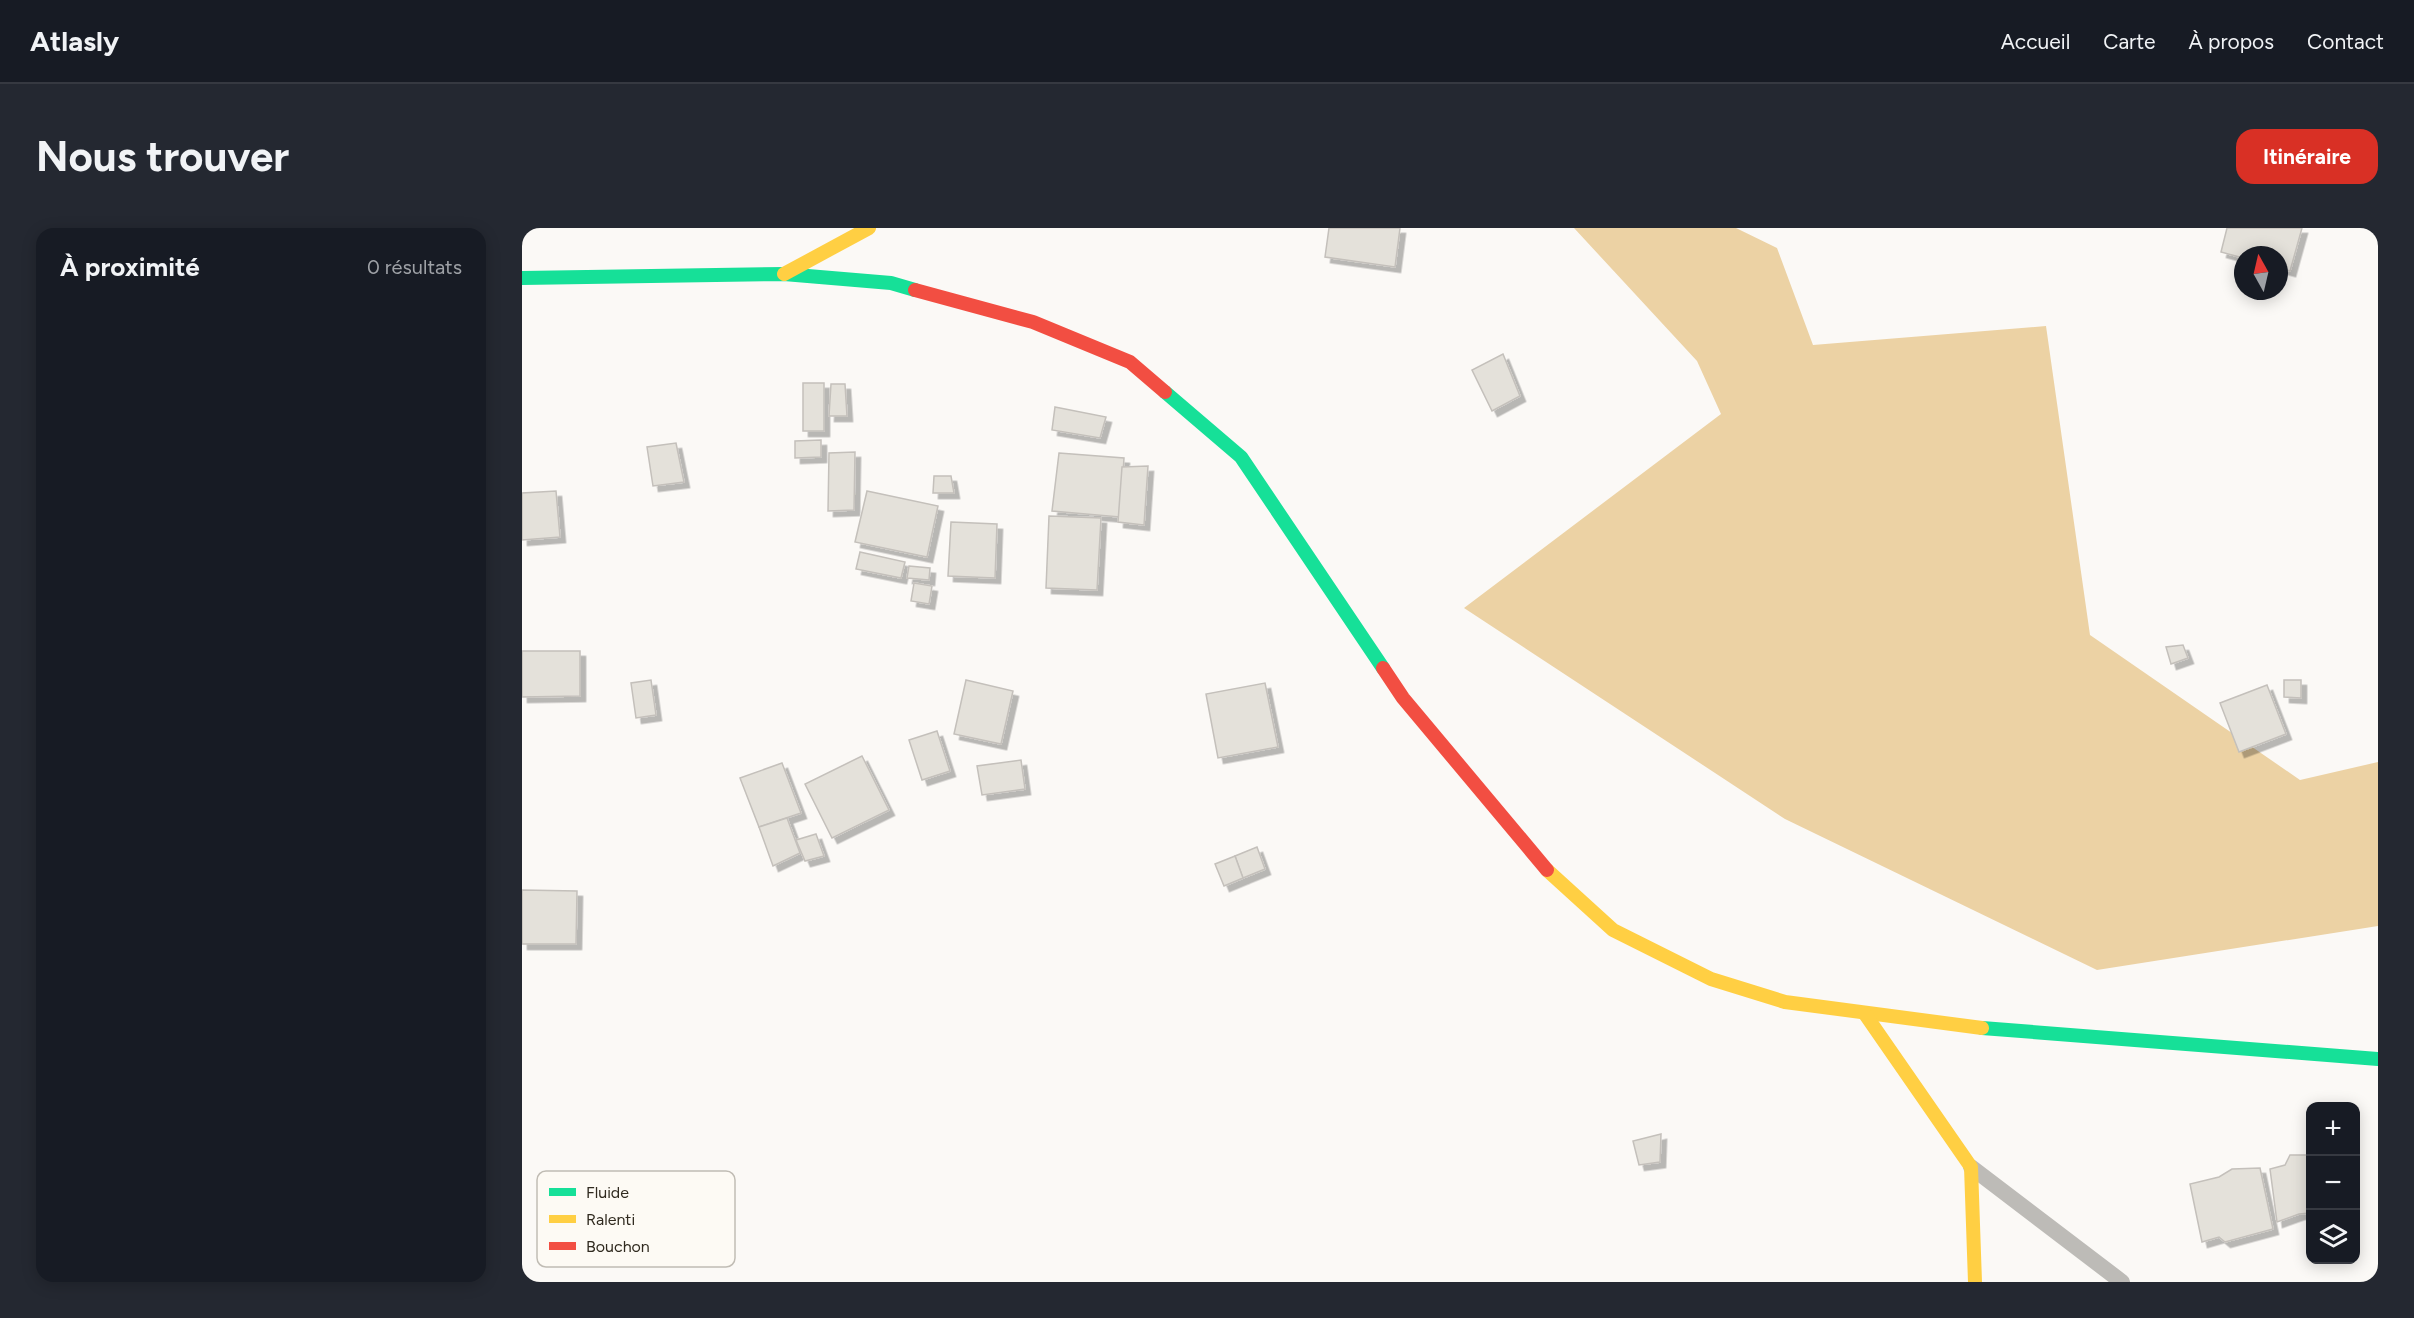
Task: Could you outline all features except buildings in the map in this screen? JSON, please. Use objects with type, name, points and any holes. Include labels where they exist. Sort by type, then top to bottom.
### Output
[{"type":"main road","points":[[784,274],[868,228]]},
{"type":"main road","points":[[522,278],[784,274],[891,283],[1033,322],[1130,362],[1241,457],[1403,698],[1561,884],[1613,930],[1711,979],[1785,1002],[1865,1014],[1970,1026],[2378,1059]]},
{"type":"main road","points":[[1865,1014],[1971,1167],[1975,1282]]},
{"type":"lane","points":[[1971,1167],[2122,1282]]},
{"type":"shaded area","points":[[1574,228],[1736,228],[1777,248],[1813,345],[2046,326],[2090,635],[2300,780],[2378,762],[2378,926],[2097,970],[1785,819],[1464,608],[1721,414],[1697,361]]},
{"type":"traffic: fast","points":[[522,278],[784,274],[891,283],[915,290]]},
{"type":"traffic: fast","points":[[1165,392],[1241,457],[1383,668]]},
{"type":"traffic: fast","points":[[1982,1028],[2378,1059]]},
{"type":"traffic: slow","points":[[784,274],[869,228]]},
{"type":"traffic: slow","points":[[1547,870],[1613,930],[1711,979],[1785,1002],[1982,1028]]},
{"type":"traffic: slow","points":[[1865,1014],[1971,1167],[1975,1282]]},
{"type":"traffic: jam","points":[[915,290],[1033,322],[1130,362],[1165,392]]},
{"type":"traffic: jam","points":[[1383,668],[1403,698],[1547,870]]}]
